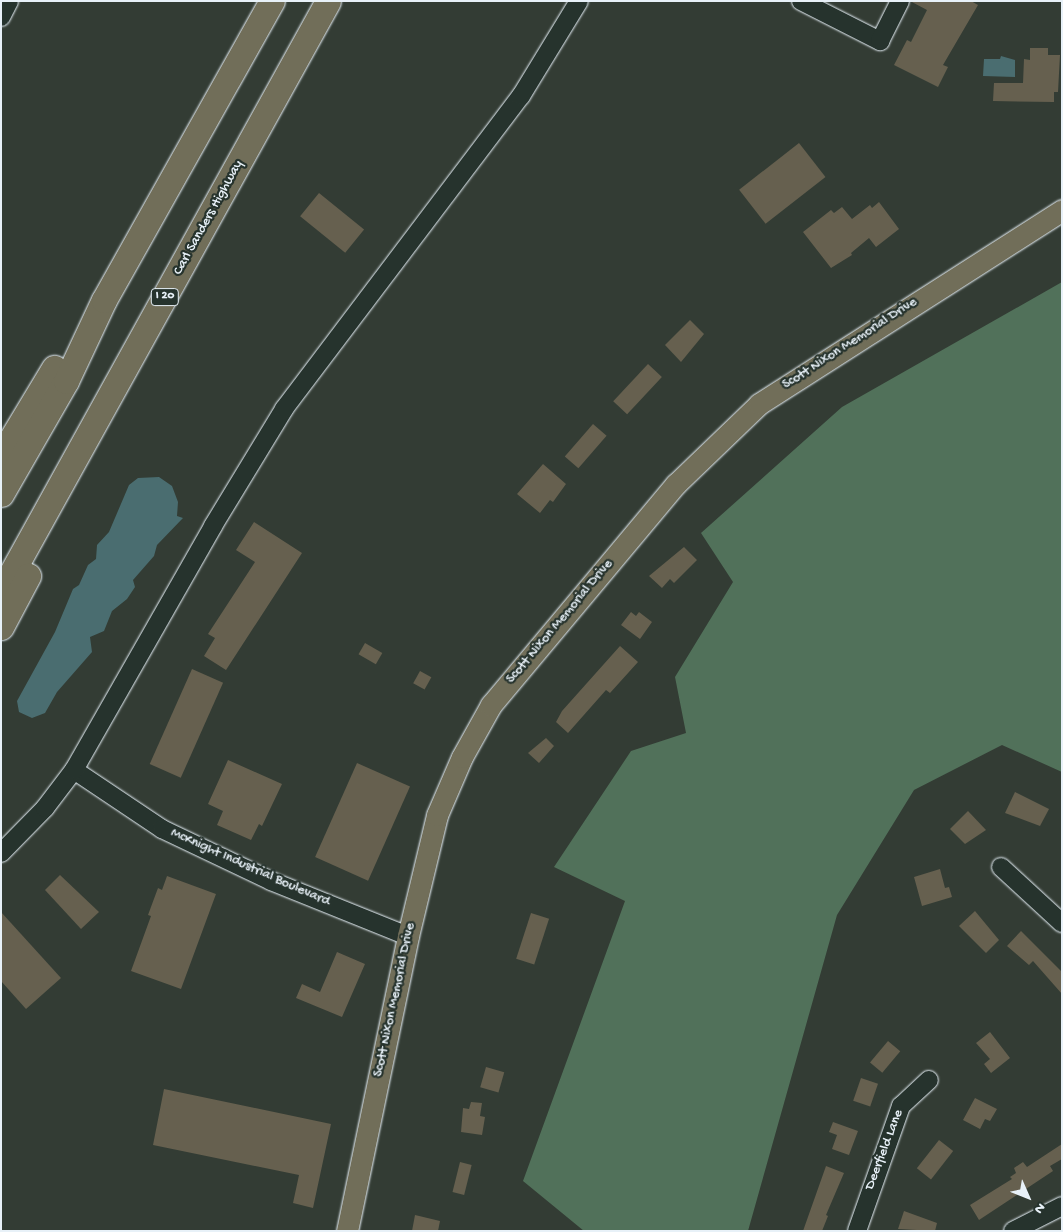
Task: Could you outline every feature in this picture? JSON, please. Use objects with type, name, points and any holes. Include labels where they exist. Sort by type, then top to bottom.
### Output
[{"type":"highway","points":[[1,494],[66,381],[104,300],[272,1]]},
{"type":"highway","name":"Carl Sanders Highway","points":[[1,592],[52,496],[328,1]]},
{"type":"highway","points":[[1,456],[51,372],[104,300]]},
{"type":"highway","points":[[1,626],[49,536],[52,496]]},
{"type":"main road","name":"Scott Nixon Memorial Drive","points":[[347,1231],[408,936],[437,815],[462,757],[491,705],[676,484],[759,404],[1062,210]]},
{"type":"street","points":[[1,16],[9,1]]},
{"type":"street","points":[[1,853],[45,808],[74,770],[213,526],[284,409],[521,96],[579,1]]},
{"type":"street","points":[[801,1],[880,41],[900,1]]},
{"type":"street","name":"McKnight Industrial Boulevard","points":[[74,770],[162,828],[271,881],[408,936]]},
{"type":"street","points":[[1001,867],[1062,923]]},
{"type":"street","name":"Deerfield Lane","points":[[857,1231],[901,1106],[929,1080]]},
{"type":"street","points":[[1013,1231],[1062,1206]]},
{"type":"green space","points":[[1062,282],[1062,772],[1002,745],[914,790],[837,915],[748,1231],[584,1231],[523,1181],[625,901],[554,867],[631,751],[686,733],[675,677],[733,582],[701,533],[842,407]]},
{"type":"water","points":[[1001,56],[1015,60],[1015,77],[983,76],[984,59],[1000,59]]},
{"type":"water","points":[[159,477],[172,486],[178,502],[177,516],[183,518],[157,545],[154,556],[133,580],[135,587],[127,599],[112,611],[104,631],[90,637],[92,652],[57,692],[45,713],[32,718],[19,712],[17,701],[55,632],[73,589],[79,585],[88,565],[96,559],[97,545],[109,532],[129,485],[138,478]]},
{"type":"building","points":[[910,1],[971,1],[978,5],[943,65],[948,67],[938,87],[894,65],[907,40],[911,42],[927,10]]},
{"type":"building","points":[[1030,48],[1048,48],[1048,55],[1060,55],[1058,92],[1054,92],[1054,102],[993,101],[994,83],[1023,83],[1024,59],[1030,60]]},
{"type":"building","points":[[799,143],[825,177],[766,224],[739,190]]},
{"type":"building","points":[[319,193],[364,230],[345,253],[300,216]]},
{"type":"building","points":[[879,202],[899,229],[876,247],[869,238],[851,253],[852,255],[831,268],[803,232],[831,210],[834,213],[842,207],[852,219],[870,205],[872,208]]},
{"type":"building","points":[[690,320],[704,334],[681,362],[665,345]]},
{"type":"building","points":[[648,364],[662,377],[627,414],[613,401]]},
{"type":"building","points":[[593,424],[607,436],[578,468],[565,456]]},
{"type":"building","points":[[543,464],[566,484],[553,502],[550,500],[540,513],[517,494]]},
{"type":"building","points":[[254,522],[302,553],[226,670],[204,656],[215,638],[208,634],[255,562],[236,550]]},
{"type":"building","points":[[684,547],[697,560],[674,583],[670,579],[662,588],[649,576]]},
{"type":"building","points":[[631,612],[636,616],[639,612],[652,622],[640,639],[621,625]]},
{"type":"building","points":[[365,643],[382,653],[376,664],[358,654]]},
{"type":"building","points":[[620,646],[638,662],[610,693],[606,690],[568,733],[556,722],[562,711]]},
{"type":"building","points":[[192,669],[223,683],[181,778],[150,764]]},
{"type":"building","points":[[420,671],[431,677],[425,690],[413,683]]},
{"type":"building","points":[[546,738],[554,746],[539,763],[528,753]]},
{"type":"building","points":[[228,760],[282,784],[262,826],[259,824],[251,840],[217,825],[223,811],[208,804]]},
{"type":"building","points":[[357,763],[410,787],[368,881],[315,857]]},
{"type":"building","points":[[1015,792],[1049,809],[1040,826],[1005,813]]},
{"type":"building","points":[[968,811],[986,830],[965,844],[950,829]]},
{"type":"building","points":[[940,869],[945,888],[949,887],[952,897],[922,906],[914,877]]},
{"type":"building","points":[[60,875],[99,912],[81,929],[45,890]]},
{"type":"building","points":[[167,876],[216,894],[181,989],[131,971],[151,916],[148,915],[158,888],[162,890]]},
{"type":"building","points":[[975,911],[999,940],[986,953],[959,926]]},
{"type":"building","points":[[1,912],[61,978],[26,1009],[1,981]]},
{"type":"building","points":[[531,913],[549,919],[534,965],[516,959]]},
{"type":"building","points":[[1021,931],[1062,972],[1062,994],[1033,961],[1029,965],[1007,946]]},
{"type":"building","points":[[337,952],[365,964],[342,1017],[296,998],[302,984],[320,992]]},
{"type":"building","points":[[990,1032],[1010,1058],[991,1073],[984,1064],[990,1059],[976,1043]]},
{"type":"building","points":[[888,1041],[900,1051],[882,1073],[870,1062]]},
{"type":"building","points":[[486,1067],[504,1072],[498,1092],[480,1087]]},
{"type":"building","points":[[861,1078],[878,1084],[870,1107],[853,1101]]},
{"type":"building","points":[[164,1089],[331,1124],[313,1208],[293,1203],[299,1175],[153,1145]]},
{"type":"building","points":[[975,1098],[997,1109],[990,1121],[985,1119],[980,1129],[963,1120]]},
{"type":"building","points":[[471,1102],[482,1103],[480,1116],[485,1117],[482,1135],[461,1132],[463,1108],[469,1109]]},
{"type":"building","points":[[833,1122],[858,1131],[849,1155],[832,1149],[837,1135],[829,1132]]},
{"type":"building","points":[[939,1140],[953,1151],[931,1179],[917,1168]]},
{"type":"building","points":[[1062,1144],[1062,1159],[1050,1166],[1053,1171],[979,1220],[970,1205],[1012,1179],[1010,1177],[1016,1173],[1014,1168],[1023,1162],[1027,1167]]},
{"type":"building","points":[[460,1162],[472,1165],[464,1195],[453,1192]]},
{"type":"building","points":[[826,1166],[844,1173],[826,1215],[828,1216],[822,1231],[803,1231]]},
{"type":"building","points":[[904,1211],[937,1223],[935,1231],[898,1229]]},
{"type":"building","points":[[415,1215],[440,1221],[438,1231],[412,1231]]}]
